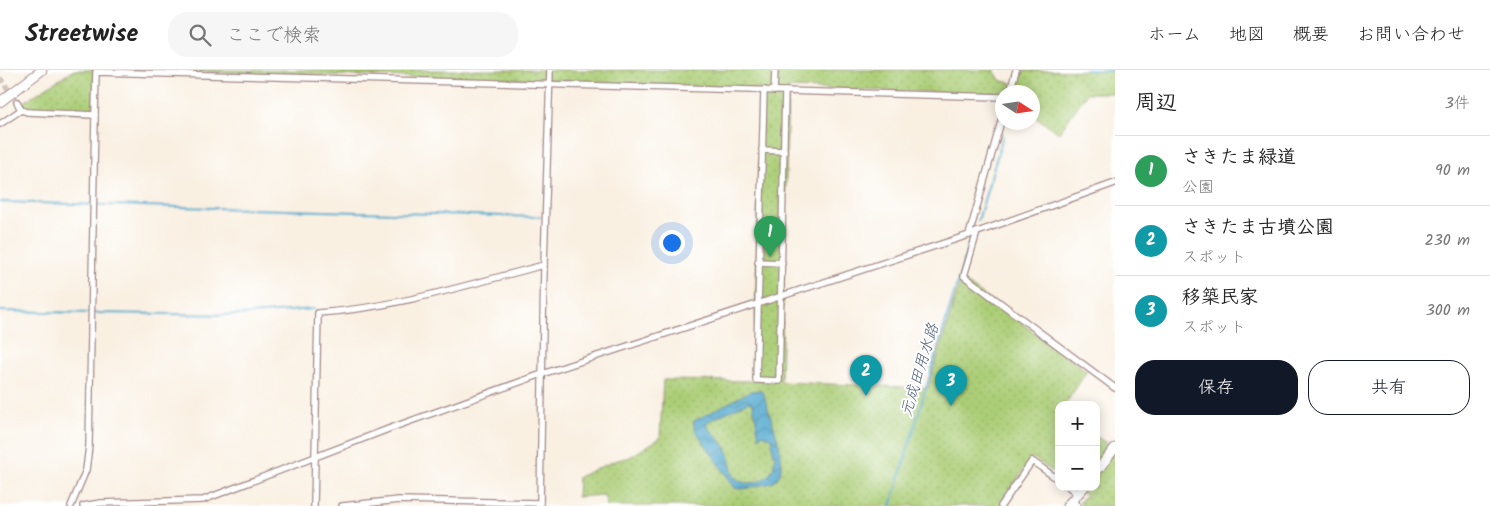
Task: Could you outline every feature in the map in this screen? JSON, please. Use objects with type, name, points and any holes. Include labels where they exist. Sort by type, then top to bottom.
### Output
[{"type":"main road","points":[[0,102],[42,70]]},
{"type":"main road","points":[[1100,467],[1115,448]]},
{"type":"street","points":[[342,506],[399,500],[540,504],[544,265],[550,70]]},
{"type":"street","points":[[774,90],[775,70]]},
{"type":"street","points":[[1012,85],[1016,70]]},
{"type":"street","points":[[71,506],[86,470],[89,446],[96,72],[995,97]]},
{"type":"street","points":[[764,90],[756,380],[779,381],[785,91]]},
{"type":"street","points":[[17,102],[21,110],[27,112],[95,114]]},
{"type":"street","points":[[0,124],[21,110]]},
{"type":"street","points":[[968,235],[999,130]]},
{"type":"street","points":[[762,150],[784,151]]},
{"type":"street","points":[[83,506],[100,503],[203,503],[315,457],[542,374],[977,232],[1115,183]]},
{"type":"street","points":[[977,232],[964,276],[1115,388]]},
{"type":"street","points":[[758,262],[782,263]]},
{"type":"street","points":[[314,506],[318,313],[356,310],[403,301],[544,265]]},
{"type":"street","points":[[1001,506],[1032,461],[1055,477]]},
{"type":"green space","points":[[74,70],[95,70],[93,112],[32,111],[26,109],[22,103]]},
{"type":"green space","points":[[103,70],[994,70],[1000,80],[1018,85],[995,85],[995,94],[788,88],[781,382],[928,388],[961,279],[1087,371],[1068,401],[1055,401],[1055,473],[1032,457],[999,506],[607,506],[604,495],[577,497],[578,477],[614,461],[630,457],[660,438],[663,380],[754,381],[761,89],[545,80]]},
{"type":"green space","points":[[1112,70],[1115,72],[1115,93],[1087,93],[1059,133],[1040,120],[1040,85],[1018,85],[1023,71]]},
{"type":"green space","points":[[1100,439],[1115,449],[1115,506],[1083,506],[1079,503],[1086,495],[1080,491],[1100,491]]},
{"type":"water","points":[[760,390],[764,394],[778,440],[781,465],[779,475],[773,482],[738,489],[735,488],[694,428],[694,421],[751,391]],"holes":[[[748,402],[753,404],[759,437],[763,434],[773,439],[771,444],[775,459],[772,470],[764,479],[750,483],[738,480],[734,476],[727,450],[707,426],[707,422]]]},
{"type":"waterway","name":"元成田用水路","points":[[1086,70],[1115,71]]},
{"type":"waterway","name":"元成田用水路","points":[[1016,84],[1021,72]]},
{"type":"waterway","name":"元成田用水路","points":[[978,221],[1003,136]]},
{"type":"waterway","points":[[0,202],[540,217]]},
{"type":"waterway","name":"元成田用水路","points":[[891,506],[970,240]]},
{"type":"waterway","points":[[94,313],[238,315],[314,309]]},
{"type":"waterway","points":[[0,311],[89,313]]},
{"type":"tunnel","points":[[0,78],[17,102]]},
{"type":"place","name":"さきたま緑道","points":[[770,257]]},
{"type":"place","name":"さきたま古墳公園","points":[[866,396]]},
{"type":"place","name":"移築民家","points":[[951,406]]}]
